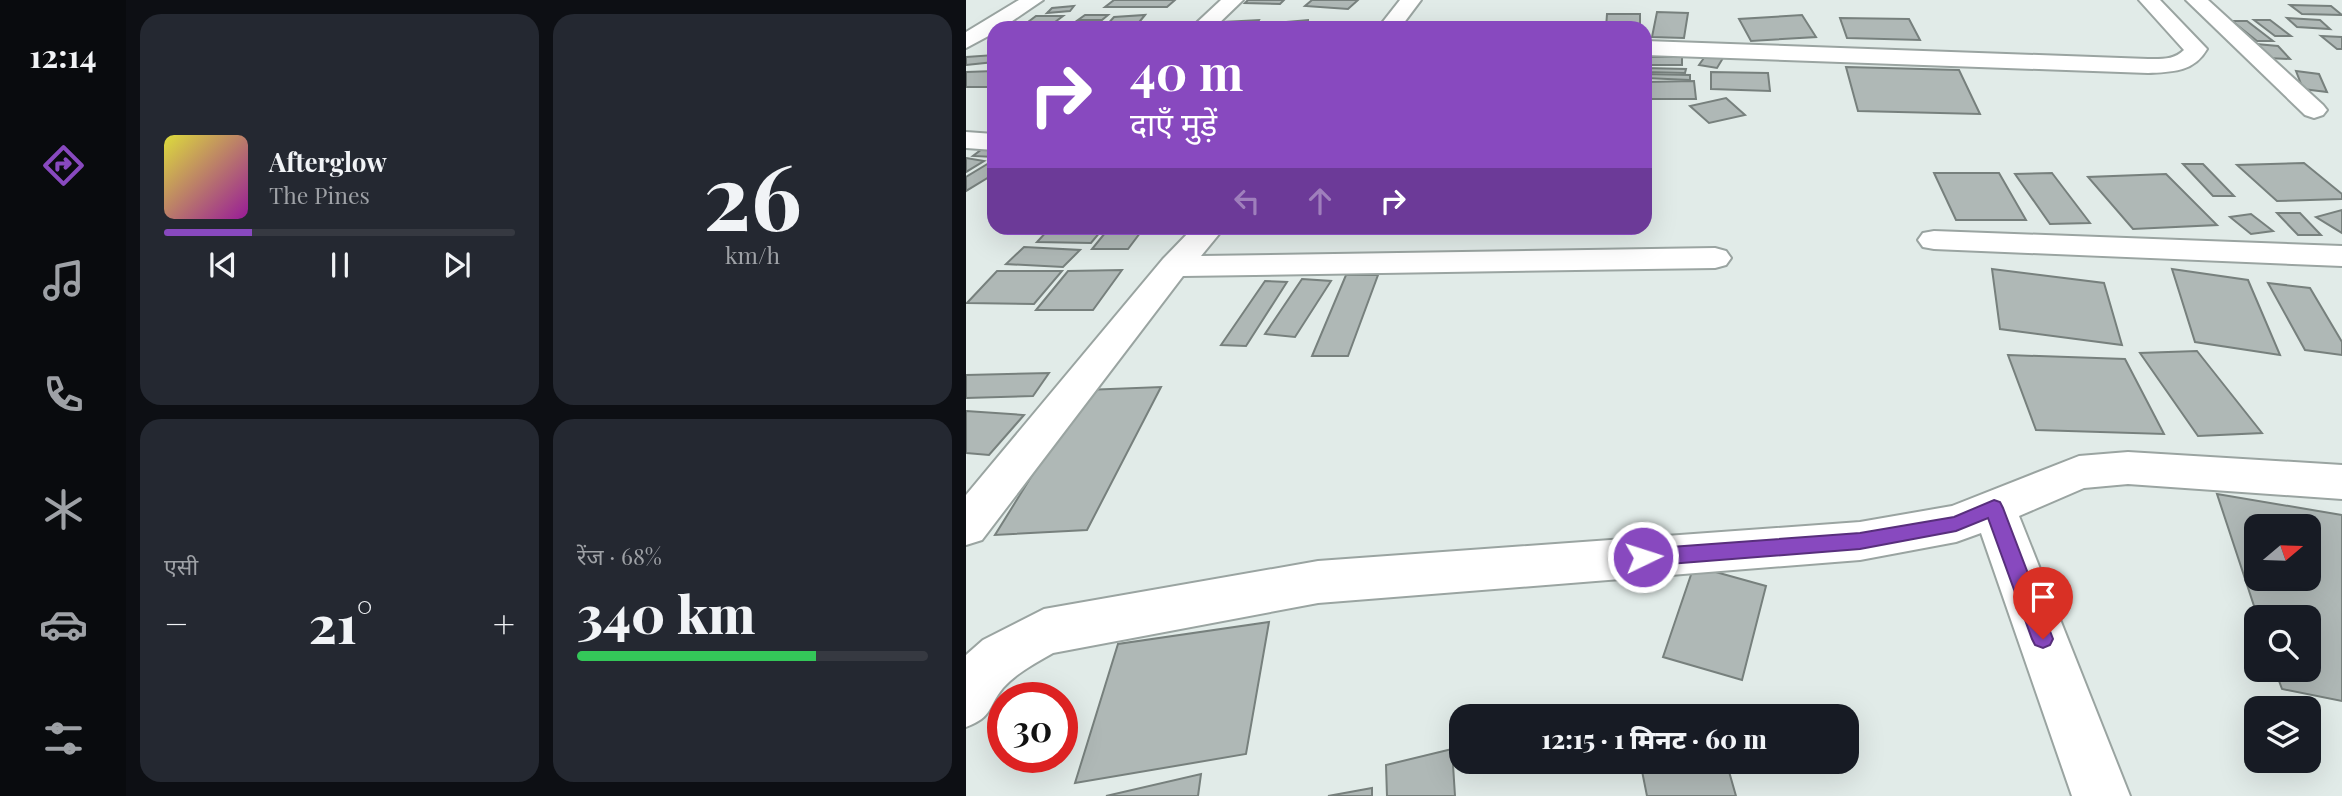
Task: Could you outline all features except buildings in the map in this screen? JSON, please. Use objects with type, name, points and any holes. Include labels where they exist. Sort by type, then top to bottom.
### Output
[{"type":"street","points":[[998,21],[1032,0]]},
{"type":"street","points":[[1210,21],[1233,0]]},
{"type":"street","points":[[1394,21],[1411,0]]},
{"type":"street","points":[[1652,48],[2148,66],[2182,63],[2193,56],[2196,49],[2149,0]]},
{"type":"street","points":[[2196,0],[2314,110]]},
{"type":"street","points":[[966,41],[987,28]]},
{"type":"street","points":[[966,140],[987,142]]},
{"type":"street","points":[[966,527],[1174,266],[1203,235]]},
{"type":"street","points":[[1934,240],[2342,256]]},
{"type":"street","points":[[1174,266],[1715,258]]},
{"type":"street","points":[[966,701],[985,671],[1001,657],[1044,632],[1318,582],[1860,541],[1956,524],[2079,472],[2128,468],[2342,482]]},
{"type":"street","points":[[1994,508],[2101,796]]},
{"type":"route","points":[[1643,557],[1860,541],[1956,524],[1994,508],[2043,639]]}]
